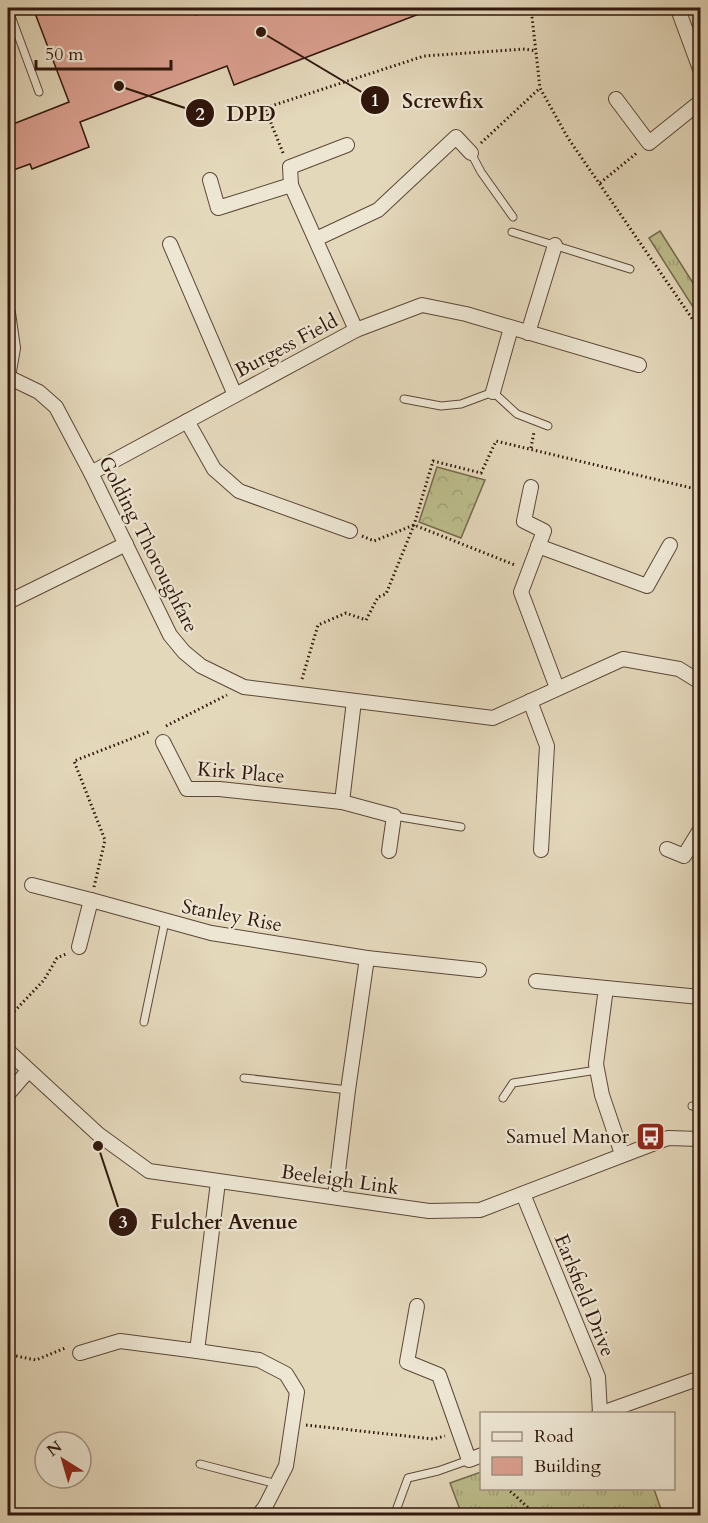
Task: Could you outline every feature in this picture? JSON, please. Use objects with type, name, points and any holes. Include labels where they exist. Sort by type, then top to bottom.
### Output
[{"type":"street","points":[[685,10],[700,69]]},
{"type":"street","points":[[616,99],[649,143],[700,102]]},
{"type":"street","points":[[316,239],[378,210],[456,137],[471,153]]},
{"type":"street","points":[[347,145],[290,167],[291,185],[356,330]]},
{"type":"street","points":[[210,180],[218,208],[291,185]]},
{"type":"street","points":[[170,244],[235,394]]},
{"type":"street","points":[[528,333],[555,245]]},
{"type":"street","name":"Burgess Field","points":[[91,473],[356,330],[422,305],[466,314],[639,365]]},
{"type":"street","points":[[8,313],[13,348],[8,376]]},
{"type":"street","points":[[493,392],[511,328]]},
{"type":"street","name":"Golding Thoroughfare","points":[[8,376],[39,392],[56,407],[170,635],[184,652],[201,666],[244,687],[493,718],[623,659],[679,669],[700,682]]},
{"type":"street","points":[[187,421],[214,468],[239,491],[350,531]]},
{"type":"street","points":[[531,487],[524,520],[544,531],[521,592],[557,688]]},
{"type":"street","points":[[8,602],[126,544]]},
{"type":"street","points":[[538,546],[647,586],[670,545]]},
{"type":"street","points":[[342,802],[354,700]]},
{"type":"street","points":[[530,701],[547,746],[541,850]]},
{"type":"street","name":"Kirk Place","points":[[163,742],[187,789],[219,789],[342,802],[393,816]]},
{"type":"street","points":[[389,850],[393,816]]},
{"type":"street","points":[[667,849],[684,856],[700,830]]},
{"type":"street","name":"Stanley Rise","points":[[32,885],[211,933],[367,958],[479,970]]},
{"type":"street","points":[[79,947],[91,900]]},
{"type":"street","points":[[335,1196],[367,958]]},
{"type":"street","points":[[536,981],[700,997]]},
{"type":"street","points":[[606,988],[596,1064],[602,1095],[622,1154]]},
{"type":"street","name":"Beeleigh Link","points":[[8,1051],[98,1134],[149,1171],[429,1211],[480,1210],[668,1138],[700,1139]]},
{"type":"street","points":[[8,1094],[28,1071]]},
{"type":"street","points":[[197,1351],[218,1182]]},
{"type":"street","name":"Earlsfield Drive","points":[[523,1194],[598,1377],[600,1412]]},
{"type":"street","points":[[417,1306],[407,1362],[439,1375],[459,1432],[475,1458]]},
{"type":"street","points":[[80,1353],[120,1341],[259,1360],[286,1374],[297,1392],[286,1466],[265,1507],[258,1515]]},
{"type":"street","name":"Earlsfield Drive","points":[[603,1412],[700,1378]]},
{"type":"lane","points":[[8,8],[39,92]]},
{"type":"lane","points":[[471,153],[481,172],[513,217]]},
{"type":"lane","points":[[512,232],[630,269]]},
{"type":"lane","points":[[404,399],[441,406],[461,404],[493,392],[517,414],[548,426]]},
{"type":"lane","points":[[393,816],[461,827]]},
{"type":"lane","points":[[144,1022],[165,921]]},
{"type":"lane","points":[[502,1098],[513,1083],[597,1070]]},
{"type":"lane","points":[[244,1078],[348,1090]]},
{"type":"lane","points":[[394,1515],[408,1478],[438,1471],[475,1458]]},
{"type":"lane","points":[[200,1464],[277,1484]]},
{"type":"path","points":[[531,8],[540,88],[568,138],[700,330]]},
{"type":"path","points":[[290,167],[265,108],[424,56],[525,48],[536,51]]},
{"type":"path","points":[[471,153],[540,88]]},
{"type":"path","points":[[600,183],[649,143]]},
{"type":"path","points":[[297,694],[318,625],[346,614],[366,620],[378,597],[386,594],[414,525],[433,461],[481,473],[496,441],[700,490]]},
{"type":"path","points":[[350,531],[374,541],[414,525],[529,570]]},
{"type":"path","points":[[164,727],[244,687]]},
{"type":"path","points":[[91,900],[105,840],[75,761],[153,731]]},
{"type":"path","points":[[8,1018],[44,980],[57,958],[79,947]]},
{"type":"path","points":[[8,1360],[16,1356],[36,1360],[67,1347],[80,1353]]},
{"type":"path","points":[[292,1424],[433,1439],[459,1432]]},
{"type":"path","points":[[509,1490],[537,1515]]},
{"type":"green space","points":[[660,231],[700,294],[700,318],[649,238]]},
{"type":"green space","points":[[437,467],[485,480],[461,538],[419,522]]},
{"type":"green space","points":[[480,1472],[480,1490],[654,1490],[663,1515],[462,1515],[450,1483]]},
{"type":"building","points":[[33,8],[193,8],[196,15],[216,8],[432,9],[234,85],[227,66],[80,122],[89,147],[32,169],[30,164],[8,172],[8,126],[69,102]]},
{"type":"place","name":"Screwfix","points":[[261,32]]},
{"type":"place","name":"DPD","points":[[119,86]]},
{"type":"place","name":"Samuel Manor","points":[[650,1136]]},
{"type":"place","name":"Fulcher Avenue","points":[[98,1146]]}]
